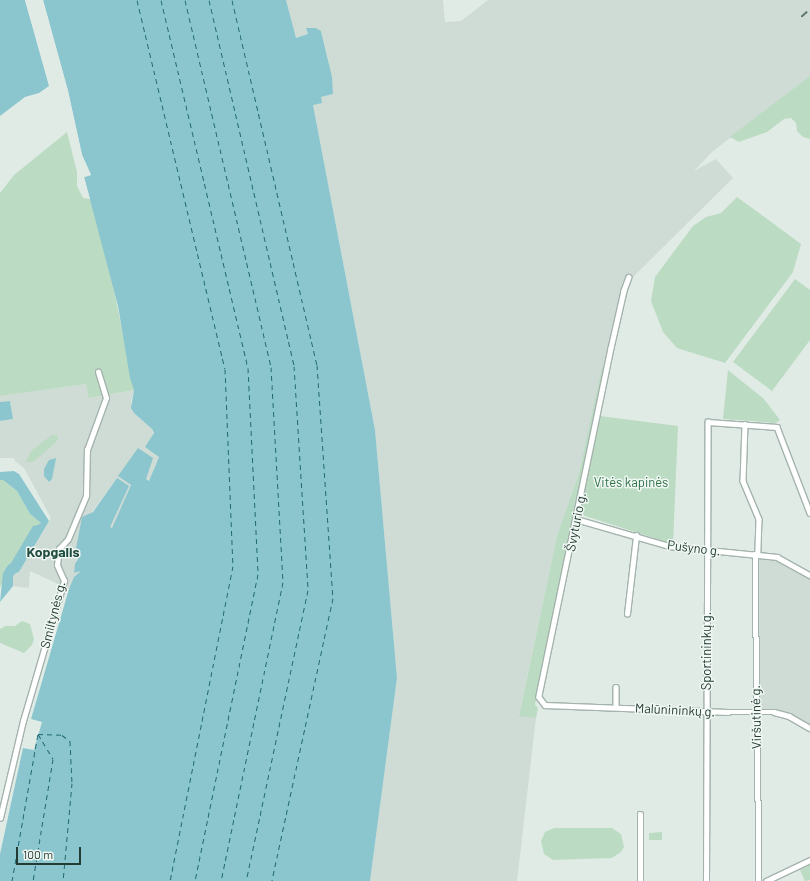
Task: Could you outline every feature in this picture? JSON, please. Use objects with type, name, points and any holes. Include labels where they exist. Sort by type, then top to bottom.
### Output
[{"type":"street","name":"Švyturio g.","points":[[539,697],[611,348],[624,291],[629,277]]},
{"type":"street","name":"Smiltynės g.","points":[[0,818],[23,721],[64,581],[57,565],[59,549],[68,539],[86,496],[87,450],[106,398],[98,372]]},
{"type":"street","name":"Sportininkų g.","points":[[706,881],[706,550],[708,422],[745,424]]},
{"type":"street","points":[[745,424],[777,427],[810,513]]},
{"type":"street","name":"Viršutinė g.","points":[[745,424],[743,481],[759,518],[756,554],[756,711],[759,881]]},
{"type":"street","name":"Pušyno g.","points":[[576,519],[669,546],[756,554],[783,559],[810,575]]},
{"type":"street","points":[[628,614],[636,536]]},
{"type":"street","points":[[616,687],[616,707]]},
{"type":"street","name":"Malūnininkų g.","points":[[539,697],[545,704],[782,713],[810,728]]},
{"type":"street","points":[[640,814],[640,881]]},
{"type":"street","points":[[766,881],[810,860]]},
{"type":"shaded area","points":[[286,0],[443,0],[445,22],[461,21],[488,0],[810,0],[810,76],[712,152],[694,171],[716,159],[733,178],[631,279],[623,282],[579,473],[557,536],[519,715],[536,718],[517,881],[370,881],[397,678],[375,430],[313,105],[320,97],[333,94],[328,59],[321,31],[306,29],[308,34],[296,39]]},
{"type":"shaded area","points":[[86,384],[90,398],[134,390],[131,401],[134,413],[152,429],[159,456],[150,480],[119,476],[131,485],[112,529],[110,528],[117,478],[90,515],[77,556],[75,574],[80,569],[81,571],[74,577],[69,589],[30,571],[29,588],[13,586],[13,576],[19,572],[51,518],[24,468],[15,461],[14,458],[0,458],[0,421],[13,419],[10,401],[0,402],[0,396]]},
{"type":"shaded area","points":[[758,559],[780,562],[810,579],[810,727],[785,712],[762,709],[759,706]]},
{"type":"green space","points":[[810,76],[810,139],[803,137],[797,131],[796,123],[791,118],[784,119],[767,132],[739,142],[730,137]]},
{"type":"green space","points":[[67,132],[77,172],[77,186],[83,198],[90,199],[110,270],[134,390],[89,398],[86,384],[0,396],[0,193],[14,175]]},
{"type":"green space","points":[[737,197],[801,244],[793,272],[725,363],[677,348],[663,332],[651,301],[655,277],[693,226],[706,217],[721,213]]},
{"type":"green space","points":[[795,279],[810,290],[810,340],[772,391],[733,362]]},
{"type":"green space","points":[[602,368],[605,369],[535,705],[538,708],[536,718],[519,716],[557,536],[579,473]]},
{"type":"green space","points":[[728,370],[764,399],[780,420],[776,423],[723,419]]},
{"type":"green space","name":"Vitės kapinės","points":[[600,416],[678,426],[673,544],[579,514]]},
{"type":"green space","points":[[52,435],[57,435],[58,439],[54,444],[33,462],[26,462],[31,451]]},
{"type":"green space","points":[[0,480],[3,480],[17,491],[30,514],[41,523],[8,565],[3,573],[3,582],[0,587]]},
{"type":"green space","points":[[22,621],[30,624],[34,639],[32,645],[24,653],[0,643],[0,629],[5,626],[15,626]]},
{"type":"green space","points":[[554,828],[612,828],[621,834],[624,847],[621,852],[612,858],[553,860],[544,854],[541,841],[545,832]]},
{"type":"green space","points":[[662,832],[662,840],[649,840],[649,833]]},
{"type":"green space","points":[[810,865],[810,880],[805,881],[800,870]]},
{"type":"water","points":[[0,0],[25,0],[49,86],[39,93],[25,97],[0,116]]},
{"type":"water","points":[[43,0],[286,0],[296,38],[308,34],[306,28],[316,28],[321,31],[332,77],[333,94],[321,97],[322,103],[313,105],[375,430],[397,678],[370,881],[0,881],[0,854],[23,748],[34,750],[42,722],[31,719],[69,589],[74,577],[81,571],[74,573],[75,564],[78,559],[75,554],[82,517],[93,512],[117,478],[129,486],[110,527],[112,528],[131,485],[118,476],[138,448],[153,458],[146,479],[149,481],[159,457],[145,447],[154,433],[152,429],[134,413],[131,408],[134,390],[130,378],[118,306],[84,177],[91,175],[82,155],[68,91]]},
{"type":"water","points":[[10,401],[13,419],[0,421],[0,402]]},
{"type":"water","points":[[56,458],[52,479],[49,482],[44,476],[44,469],[49,460]]},
{"type":"water","points":[[14,471],[19,474],[49,521],[19,572],[13,576],[13,586],[0,602],[3,573],[11,563],[33,526],[41,523],[30,514],[17,491],[3,480],[0,480],[0,472]]},
{"type":"pier","points":[[25,0],[27,0],[51,85],[50,88]]},
{"type":"pier","points":[[41,0],[43,0],[68,91],[82,155],[91,175],[84,177],[90,199],[88,199],[82,177],[88,174],[80,156],[66,91]]},
{"type":"ferry route","points":[[137,0],[225,369],[233,566],[170,881]]},
{"type":"ferry route","points":[[161,0],[248,368],[258,574],[195,881]]},
{"type":"ferry route","points":[[185,0],[271,367],[283,582],[221,881]]},
{"type":"ferry route","points":[[209,0],[294,366],[308,590],[246,881]]},
{"type":"ferry route","points":[[232,0],[317,365],[333,598],[272,881]]},
{"type":"ferry route","points":[[38,734],[62,735],[70,741],[72,783],[63,881]]},
{"type":"ferry route","points":[[12,881],[38,734],[53,759],[33,881]]},
{"type":"railway","points":[[801,17],[810,9]]},
{"type":"district","name":"Kopgalis","points":[[53,552]]}]
